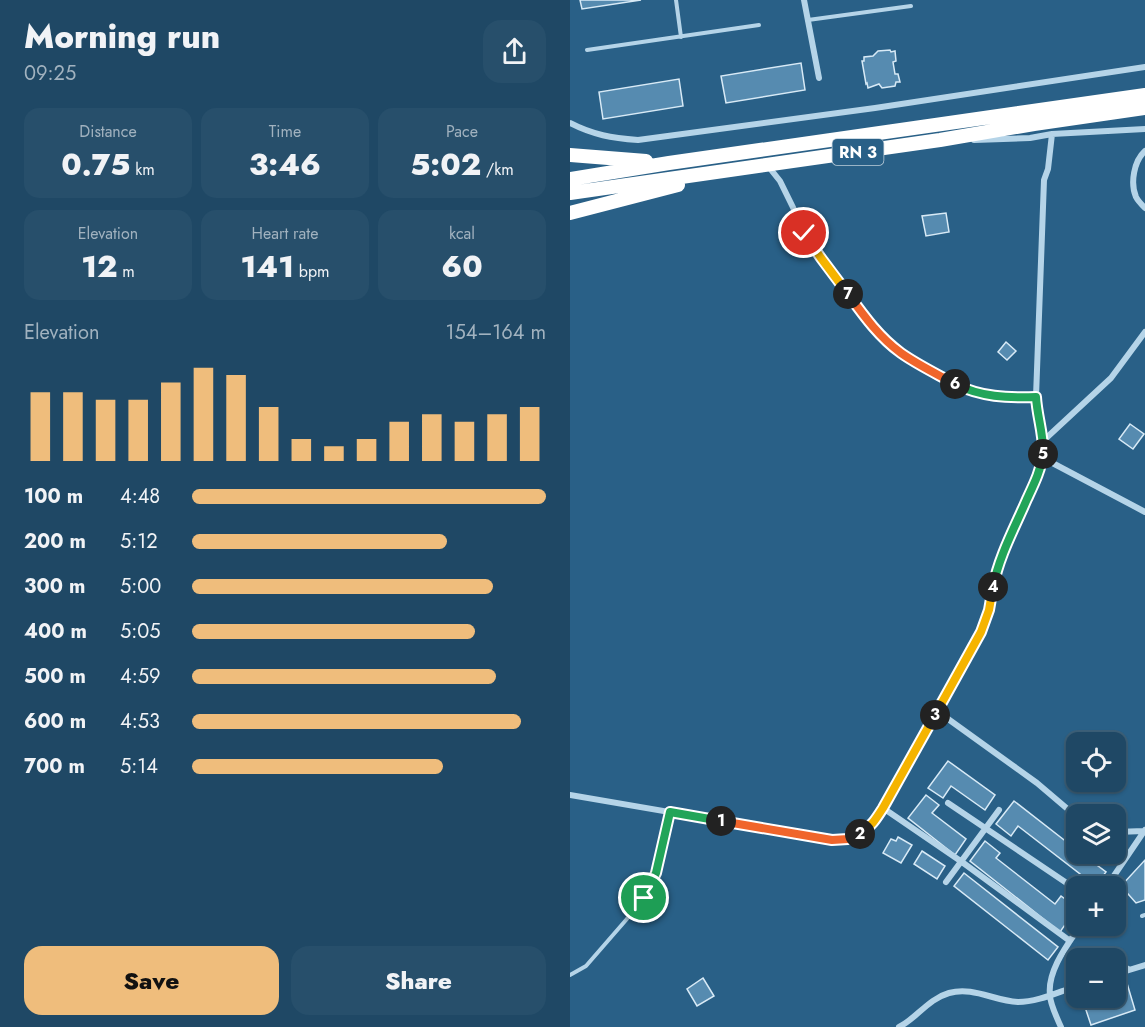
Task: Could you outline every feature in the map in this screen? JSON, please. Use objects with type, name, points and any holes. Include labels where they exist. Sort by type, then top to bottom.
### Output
[{"type":"highway","name":"RN 3","points":[[570,179],[1145,95]]},
{"type":"highway","name":"RN 3","points":[[570,193],[1145,108]]},
{"type":"highway","points":[[570,155],[669,163]]},
{"type":"highway","points":[[570,213],[739,169]]},
{"type":"street","points":[[804,0],[819,78]]},
{"type":"street","points":[[570,123],[610,138],[638,140],[864,110],[1145,67]]},
{"type":"street","points":[[940,140],[1030,138],[1052,134],[1145,129]]},
{"type":"street","points":[[570,795],[832,840],[855,836],[869,828],[883,808],[981,632],[989,610],[1000,562],[1043,458],[1043,441],[1036,397],[1044,180],[1052,134]]},
{"type":"street","points":[[1145,151],[1134,168],[1136,196],[1145,208]]},
{"type":"street","points":[[767,165],[780,181],[800,220],[804,233],[815,250],[872,326],[891,345],[913,361],[970,390],[995,397],[1036,397]]},
{"type":"street","points":[[1043,441],[1111,378],[1145,332]]},
{"type":"street","points":[[1043,458],[1145,512]]},
{"type":"street","points":[[937,711],[1037,783],[1066,808]]},
{"type":"street","points":[[948,803],[1066,883]]},
{"type":"street","points":[[883,808],[1070,941]]},
{"type":"street","points":[[946,882],[999,810]]},
{"type":"street","points":[[1126,832],[1145,831]]},
{"type":"street","points":[[1114,876],[1145,831]]},
{"type":"street","points":[[1061,1027],[1050,995],[1051,979],[1061,955],[1073,936]]},
{"type":"street","points":[[1126,970],[1145,965]]},
{"type":"street","points":[[899,1027],[932,1000],[956,991],[973,991],[1017,1002],[1066,990]]},
{"type":"lane","points":[[676,0],[681,37]]},
{"type":"lane","points":[[808,20],[911,6]]},
{"type":"lane","points":[[587,51],[759,26]]},
{"type":"lane","points":[[570,975],[586,966],[644,898],[656,873],[670,812]]},
{"type":"lane","points":[[1126,967],[1130,969]]},
{"type":"building","points":[[580,0],[641,0],[582,9]]},
{"type":"building","points":[[878,51],[895,51],[896,61],[893,62],[895,74],[898,74],[900,82],[896,82],[895,86],[882,88],[879,84],[868,88],[862,61],[864,57],[873,56]]},
{"type":"building","points":[[801,63],[805,90],[726,103],[721,76]]},
{"type":"building","points":[[679,79],[683,106],[603,119],[599,92]]},
{"type":"building","points":[[946,213],[949,232],[926,236],[922,216]]},
{"type":"building","points":[[1006,342],[1016,351],[1007,360],[998,352]]},
{"type":"building","points":[[1130,424],[1144,434],[1133,449],[1119,439]]},
{"type":"building","points":[[948,761],[995,795],[985,810],[951,786],[943,798],[928,788]]},
{"type":"building","points":[[926,795],[939,805],[932,813],[966,839],[955,855],[908,818]]},
{"type":"building","points":[[1014,801],[1066,841],[1066,863],[1018,826],[1011,836],[996,824]]},
{"type":"building","points":[[898,837],[912,845],[901,863],[883,853],[891,839],[896,841]]},
{"type":"building","points":[[985,841],[1000,853],[996,858],[1055,904],[1061,896],[1066,900],[1066,924],[1060,932],[970,861]]},
{"type":"building","points":[[922,851],[945,866],[937,879],[914,864]]},
{"type":"building","points":[[1145,860],[1145,900],[1136,903],[1126,892],[1126,881]]},
{"type":"building","points":[[1067,864],[1095,864],[1106,872],[1103,876],[1079,876],[1080,874]]},
{"type":"building","points":[[964,873],[1058,947],[1048,960],[954,886]]},
{"type":"building","points":[[703,978],[714,996],[697,1006],[687,989]]},
{"type":"building","points":[[1126,980],[1135,1010],[1091,1025],[1085,1008],[1126,1008]]},
{"type":"route","points":[[644,898],[656,873],[670,812],[832,840],[848,839],[869,828],[883,808],[981,632],[989,610],[1000,562],[1042,464],[1043,441],[1036,397],[1008,398],[982,394],[958,386],[902,354],[872,326],[804,233]]}]
